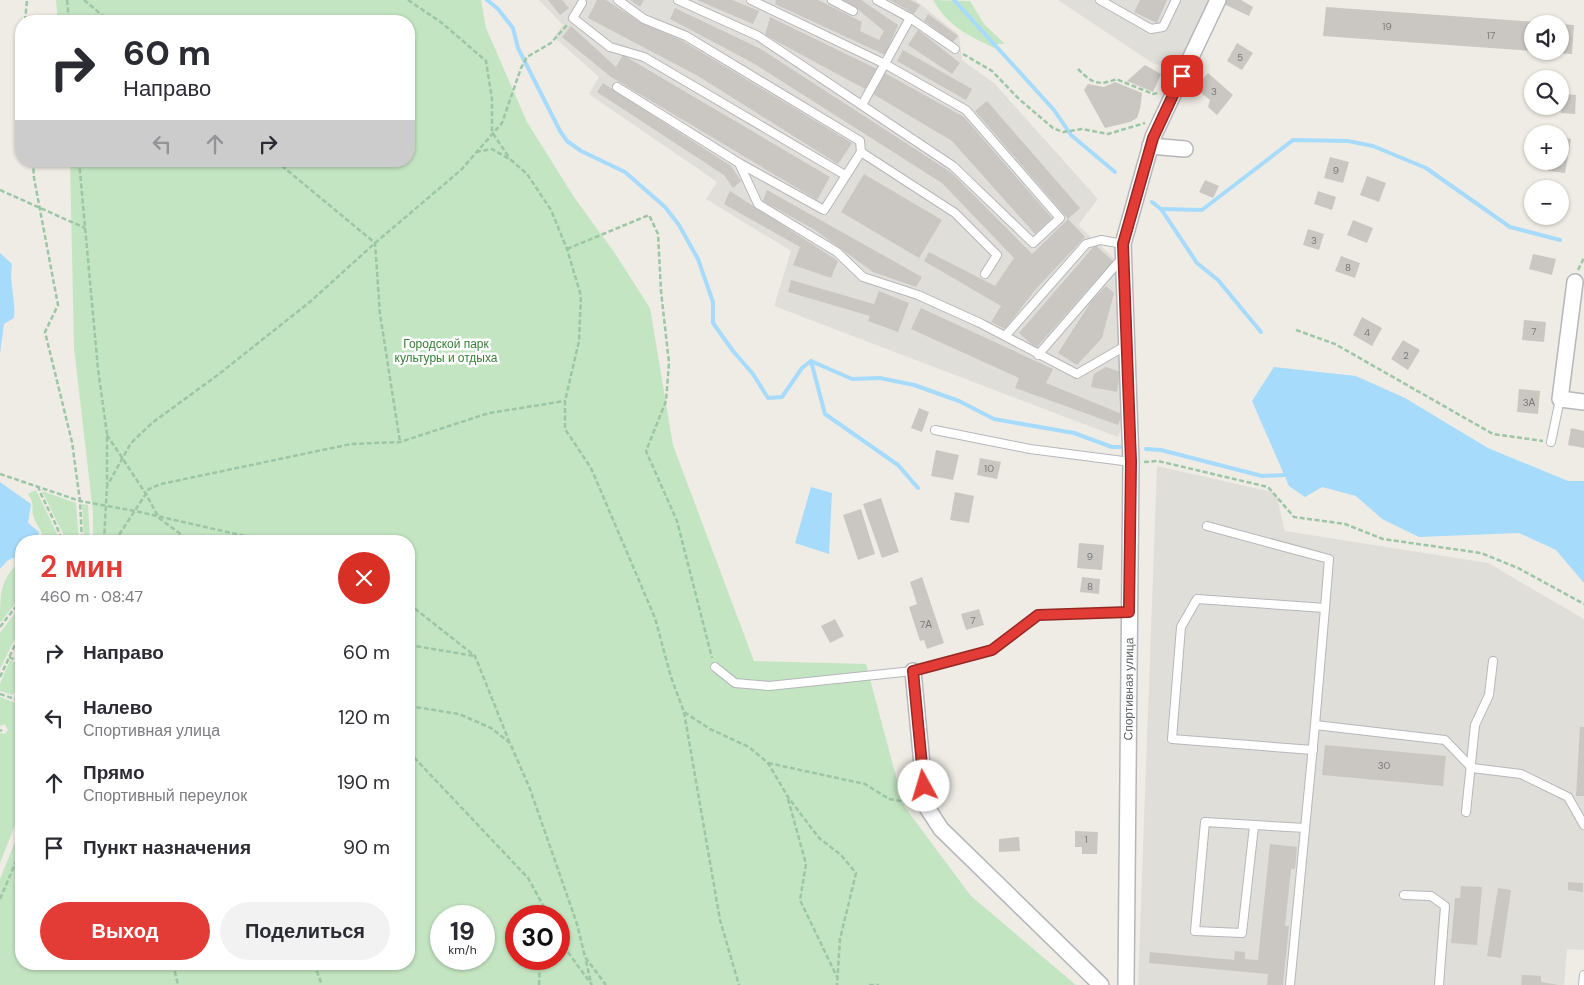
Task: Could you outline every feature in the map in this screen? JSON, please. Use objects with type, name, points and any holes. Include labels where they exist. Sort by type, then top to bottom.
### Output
[{"type":"street","name":"Спортивная улица","points":[[1126,985],[1131,462],[1123,250],[1150,146],[1218,0]]},
{"type":"street","points":[[1150,146],[1185,148]]},
{"type":"street","points":[[1575,282],[1560,399],[1584,402]]},
{"type":"street","points":[[913,671],[926,806],[940,829],[1101,985]]},
{"type":"lane","points":[[617,87],[739,163],[824,210],[861,152],[860,141],[686,36],[644,19],[618,0]]},
{"type":"lane","points":[[678,0],[758,36],[954,166],[1033,243],[1060,218],[966,110],[885,64],[768,4],[751,0]]},
{"type":"lane","points":[[832,0],[853,11]]},
{"type":"lane","points":[[876,0],[910,18],[955,49]]},
{"type":"lane","points":[[1100,0],[1151,29],[1163,27],[1176,0]]},
{"type":"lane","points":[[581,1],[574,18],[610,47],[644,57],[845,175]]},
{"type":"lane","points":[[862,105],[910,18]]},
{"type":"lane","points":[[861,152],[955,213],[996,255],[985,274]]},
{"type":"lane","points":[[739,163],[758,204],[837,252],[863,277],[918,295],[1006,335],[1038,355],[1077,374],[1128,344]]},
{"type":"lane","points":[[1006,335],[1086,244],[1101,240],[1123,250],[1038,355]]},
{"type":"lane","points":[[1551,442],[1560,399]]},
{"type":"lane","points":[[935,430],[1030,449],[1131,462]]},
{"type":"lane","points":[[1207,526],[1329,558],[1313,750],[1290,985]]},
{"type":"lane","points":[[1313,750],[1172,739],[1180,636],[1181,627],[1197,599],[1325,608]]},
{"type":"lane","points":[[714,667],[735,683],[769,686],[913,671],[992,650],[1038,615],[1129,612]]},
{"type":"lane","points":[[1466,812],[1475,725],[1489,695],[1494,661]]},
{"type":"lane","points":[[1315,725],[1445,740],[1472,768],[1521,774],[1568,797],[1584,825]]},
{"type":"lane","points":[[1254,826],[1242,933],[1195,931],[1205,822],[1305,828]]},
{"type":"lane","points":[[1404,895],[1431,896],[1445,906],[1438,985]]},
{"type":"lane","points":[[1583,985],[1584,975]]},
{"type":"path","points":[[26,15],[27,0]]},
{"type":"path","points":[[67,0],[68,15]]},
{"type":"path","points":[[84,0],[102,15]]},
{"type":"path","points":[[408,0],[442,23],[486,61],[492,99],[492,132],[510,160]]},
{"type":"path","points":[[108,486],[131,443],[152,424],[311,301],[375,243],[461,170],[492,132],[502,123],[521,68],[527,57],[551,43],[574,18]]},
{"type":"path","points":[[955,49],[992,71],[1024,104],[1053,128],[1063,132],[1082,129],[1108,134],[1161,120]]},
{"type":"path","points":[[1078,69],[1096,82],[1104,84],[1116,79],[1153,94],[1174,92]]},
{"type":"path","points":[[476,152],[492,149],[510,160],[527,174],[551,210],[567,249],[581,296],[579,341],[565,400],[565,430],[591,468],[652,611],[684,712],[720,920],[739,985]]},
{"type":"path","points":[[34,167],[58,305],[45,332],[72,442],[80,501],[82,535]]},
{"type":"path","points":[[80,167],[106,434],[108,486],[104,505],[104,535]]},
{"type":"path","points":[[283,167],[375,243],[380,314],[400,442]]},
{"type":"path","points":[[0,190],[85,228]]},
{"type":"path","points":[[567,249],[649,215],[658,234],[661,291],[669,363],[666,401],[646,451],[677,521],[714,667]]},
{"type":"path","points":[[1296,330],[1335,344],[1493,434],[1551,442]]},
{"type":"path","points":[[120,535],[149,489],[162,484],[351,444],[400,442],[489,413],[565,400]]},
{"type":"path","points":[[106,434],[146,494],[159,518],[182,535]]},
{"type":"path","points":[[1131,462],[1158,461],[1268,487],[1294,517],[1345,524],[1383,539],[1481,553],[1518,568],[1584,604]]},
{"type":"path","points":[[0,474],[80,501],[135,510],[159,518],[239,535]]},
{"type":"path","points":[[38,486],[47,511],[60,535]]},
{"type":"path","points":[[0,627],[15,608]]},
{"type":"path","points":[[415,609],[475,656],[530,789],[577,924],[592,984]]},
{"type":"path","points":[[0,678],[15,645]]},
{"type":"path","points":[[415,646],[475,656]]},
{"type":"path","points":[[9,657],[15,660]]},
{"type":"path","points":[[0,694],[15,699]]},
{"type":"path","points":[[415,707],[459,714],[491,728],[510,743]]},
{"type":"path","points":[[684,712],[710,729],[749,747],[768,763],[788,797],[819,838],[841,855],[856,873],[840,939],[837,985]]},
{"type":"path","points":[[415,758],[528,878],[542,904]]},
{"type":"path","points":[[768,763],[865,784],[889,799],[926,806]]},
{"type":"path","points":[[788,797],[806,864],[800,900],[838,978]]},
{"type":"path","points":[[0,899],[15,864]]},
{"type":"path","points":[[570,955],[592,984]]},
{"type":"path","points":[[586,957],[594,971],[606,985]]},
{"type":"path","points":[[174,970],[178,985]]},
{"type":"path","points":[[316,970],[322,985]]},
{"type":"path","points":[[539,985],[540,970]]},
{"type":"path","points":[[870,985],[879,985]]},
{"type":"shaded area","points":[[539,0],[915,0],[959,35],[962,60],[994,83],[1098,199],[1078,225],[1115,259],[1126,415],[1118,437],[774,306],[791,251],[706,199],[717,182],[589,94],[599,77],[554,37],[563,25]]},
{"type":"shaded area","points":[[1058,0],[1211,0],[1175,68],[1154,64]]},
{"type":"shaded area","points":[[1157,466],[1276,493],[1285,531],[1488,563],[1584,619],[1584,950],[1567,949],[1564,985],[1138,985]]},
{"type":"green space","name":"Городской парк культуры и отдыха","points":[[56,0],[481,0],[486,28],[527,122],[574,197],[614,252],[650,308],[673,445],[754,661],[866,664],[904,806],[971,896],[1076,985],[0,985],[0,879],[15,842],[15,970],[415,970],[415,535],[93,535],[93,512],[74,348],[70,167],[415,167],[415,15],[57,15]]},
{"type":"green space","points":[[933,0],[970,1],[984,24],[1005,44],[997,44],[994,48],[967,34],[945,17]]},
{"type":"green space","points":[[36,490],[58,535],[42,535],[34,518],[32,501],[28,494]]},
{"type":"green space","points":[[42,491],[76,503],[79,535],[64,535]]},
{"type":"green space","points":[[82,504],[88,505],[90,535],[84,535]]},
{"type":"green space","points":[[14,567],[15,604],[0,623],[0,603],[3,587]]},
{"type":"green space","points":[[15,613],[15,638],[0,669],[0,633]]},
{"type":"green space","points":[[10,660],[15,663],[15,692],[12,695],[0,691],[0,684]]},
{"type":"green space","points":[[0,697],[15,703],[15,825],[0,863],[0,733],[5,734],[8,730],[5,724],[0,726]]},
{"type":"water","points":[[0,253],[12,264],[11,278],[14,318],[4,324],[0,354]]},
{"type":"water","points":[[1274,367],[1356,376],[1405,398],[1488,448],[1568,481],[1584,481],[1584,583],[1556,550],[1519,533],[1419,537],[1382,519],[1356,496],[1322,487],[1305,497],[1289,486],[1252,401]]},
{"type":"water","points":[[0,482],[31,504],[28,523],[39,532],[38,535],[15,535],[15,557],[7,561],[0,569]]},
{"type":"water","points":[[811,487],[832,493],[829,554],[795,543]]},
{"type":"building","points":[[548,0],[562,0],[569,8],[560,15]]},
{"type":"building","points":[[597,0],[606,0],[642,23],[681,40],[852,143],[838,164],[698,76],[588,18]]},
{"type":"building","points":[[630,0],[644,0],[640,7]]},
{"type":"building","points":[[697,0],[732,0],[759,11],[753,24]]},
{"type":"building","points":[[776,0],[818,0],[862,22],[860,31],[879,40],[884,31],[854,6],[843,0],[861,0],[898,25],[885,55],[775,4]]},
{"type":"building","points":[[890,0],[910,0],[920,5],[914,14]]},
{"type":"building","points":[[1140,0],[1167,0],[1157,23],[1134,12]]},
{"type":"building","points":[[1226,0],[1241,0],[1253,7],[1249,16],[1224,4]]},
{"type":"building","points":[[1326,7],[1524,21],[1524,50],[1323,36]]},
{"type":"building","points":[[675,8],[761,49],[952,173],[1032,254],[1068,219],[1085,237],[1035,290],[1005,329],[991,322],[1001,306],[924,261],[929,252],[995,286],[1014,258],[942,183],[753,63],[670,19]]},
{"type":"building","points":[[928,14],[958,36],[953,42],[924,21]]},
{"type":"building","points":[[770,17],[877,69],[865,89],[765,35]]},
{"type":"building","points":[[1569,25],[1574,25],[1572,54],[1569,54]]},
{"type":"building","points":[[571,26],[616,67],[623,55],[830,177],[817,200],[611,77],[562,37]]},
{"type":"building","points":[[918,30],[960,63],[952,74],[908,45]]},
{"type":"building","points":[[1237,43],[1253,53],[1242,70],[1227,61]]},
{"type":"building","points":[[903,50],[972,89],[966,100],[897,61]]},
{"type":"building","points":[[1145,65],[1161,74],[1153,92],[1127,81]]},
{"type":"building","points":[[885,73],[964,117],[1052,218],[1035,234],[952,141],[873,94]]},
{"type":"building","points":[[1208,73],[1233,95],[1217,115],[1208,107],[1210,100],[1195,88]]},
{"type":"building","points":[[1115,82],[1142,93],[1140,109],[1137,118],[1130,122],[1105,128],[1084,90],[1088,84],[1104,87]]},
{"type":"building","points":[[603,83],[731,166],[741,181],[733,188],[724,175],[597,92]]},
{"type":"building","points":[[1569,94],[1576,95],[1575,114],[1569,114]]},
{"type":"building","points":[[987,101],[1080,208],[1068,219],[975,111]]},
{"type":"building","points":[[1330,157],[1349,162],[1343,183],[1324,178]]},
{"type":"building","points":[[1548,170],[1566,170],[1565,173]]},
{"type":"building","points":[[864,174],[942,220],[919,258],[841,212]]},
{"type":"building","points":[[1367,176],[1386,183],[1379,202],[1360,195]]},
{"type":"building","points":[[1205,180],[1219,186],[1213,198],[1199,192]]},
{"type":"building","points":[[767,190],[922,277],[916,287],[873,272],[815,230],[763,201]]},
{"type":"building","points":[[730,191],[838,261],[831,278],[793,265],[800,247],[724,204]]},
{"type":"building","points":[[1318,191],[1336,197],[1332,210],[1314,204]]},
{"type":"building","points":[[1353,220],[1373,228],[1367,243],[1347,235]]},
{"type":"building","points":[[1308,229],[1324,234],[1319,250],[1303,245]]},
{"type":"building","points":[[1095,245],[1113,261],[1036,348],[1019,333]]},
{"type":"building","points":[[1533,254],[1556,259],[1552,275],[1529,269]]},
{"type":"building","points":[[1341,256],[1360,263],[1355,278],[1335,271]]},
{"type":"building","points":[[791,280],[874,304],[879,291],[909,303],[898,332],[868,321],[870,316],[788,292]]},
{"type":"building","points":[[1106,286],[1114,293],[1102,338],[1077,365],[1058,353],[1092,300]]},
{"type":"building","points":[[921,308],[1053,369],[1046,383],[1122,414],[1118,425],[1015,388],[1019,378],[911,329]]},
{"type":"building","points":[[1362,317],[1382,328],[1372,346],[1353,335]]},
{"type":"building","points":[[1524,320],[1546,322],[1544,342],[1522,340]]},
{"type":"building","points":[[1403,340],[1420,350],[1408,370],[1391,359]]},
{"type":"building","points":[[1106,367],[1120,372],[1117,392],[1091,387],[1094,374]]},
{"type":"building","points":[[1519,389],[1540,391],[1538,414],[1517,412]]},
{"type":"building","points":[[919,408],[929,412],[922,432],[911,428]]},
{"type":"building","points":[[1571,428],[1584,431],[1584,448],[1568,445]]},
{"type":"building","points":[[936,450],[959,455],[953,480],[931,476]]},
{"type":"building","points":[[980,458],[1001,462],[997,479],[977,475]]},
{"type":"building","points":[[955,492],[974,496],[969,523],[950,520]]},
{"type":"building","points":[[881,498],[899,552],[882,558],[863,504]]},
{"type":"building","points":[[861,509],[875,554],[858,560],[843,515]]},
{"type":"building","points":[[1079,543],[1104,545],[1102,570],[1077,568]]},
{"type":"building","points":[[922,577],[944,643],[927,649],[924,640],[920,641],[909,607],[917,604],[910,582]]},
{"type":"building","points":[[1082,577],[1100,579],[1099,594],[1080,592]]},
{"type":"building","points":[[979,609],[984,625],[966,630],[961,614]]},
{"type":"building","points":[[835,619],[844,636],[830,643],[821,626]]},
{"type":"building","points":[[1580,727],[1584,727],[1584,796],[1576,796]]},
{"type":"building","points":[[1325,745],[1446,756],[1443,786],[1322,775]]},
{"type":"building","points":[[1075,831],[1098,832],[1097,854],[1082,854],[1082,847],[1075,847]]},
{"type":"building","points":[[1019,837],[1020,851],[999,852],[999,839]]},
{"type":"building","points":[[1270,844],[1297,847],[1295,869],[1291,869],[1285,926],[1289,926],[1283,985],[1267,985],[1268,974],[1149,963],[1150,952],[1234,960],[1235,951],[1245,952],[1245,959],[1258,960]]},
{"type":"building","points":[[1568,882],[1583,883],[1583,892],[1568,890]]},
{"type":"building","points":[[1461,886],[1482,887],[1477,945],[1451,943],[1455,898],[1460,898]]},
{"type":"building","points":[[1498,888],[1511,890],[1501,958],[1487,956]]},
{"type":"building","points":[[1522,975],[1541,976],[1541,982],[1559,985],[1521,985]]},
{"type":"waterway","points":[[487,0],[498,9],[513,28],[518,48],[560,131],[567,141],[581,151],[625,172],[665,207],[679,225],[698,259],[713,302],[713,323],[733,351],[753,374],[768,398],[782,397],[802,368],[811,361],[852,379],[880,378],[914,385],[959,401],[994,419],[1074,433],[1112,447],[1120,447]]},
{"type":"waterway","points":[[954,0],[1054,110],[1071,135],[1115,172]]},
{"type":"waterway","points":[[1161,209],[1202,210],[1293,140],[1348,141],[1373,146],[1426,168],[1510,227],[1560,240]]},
{"type":"waterway","points":[[1152,202],[1161,209],[1197,263],[1218,280],[1261,332]]},
{"type":"waterway","points":[[811,361],[825,414],[898,465],[918,488]]},
{"type":"waterway","points":[[1146,449],[1161,450],[1262,476],[1284,475]]},
{"type":"route","points":[[924,786],[913,671],[992,650],[1038,615],[1129,612],[1131,462],[1123,244],[1153,138],[1182,76]]}]
